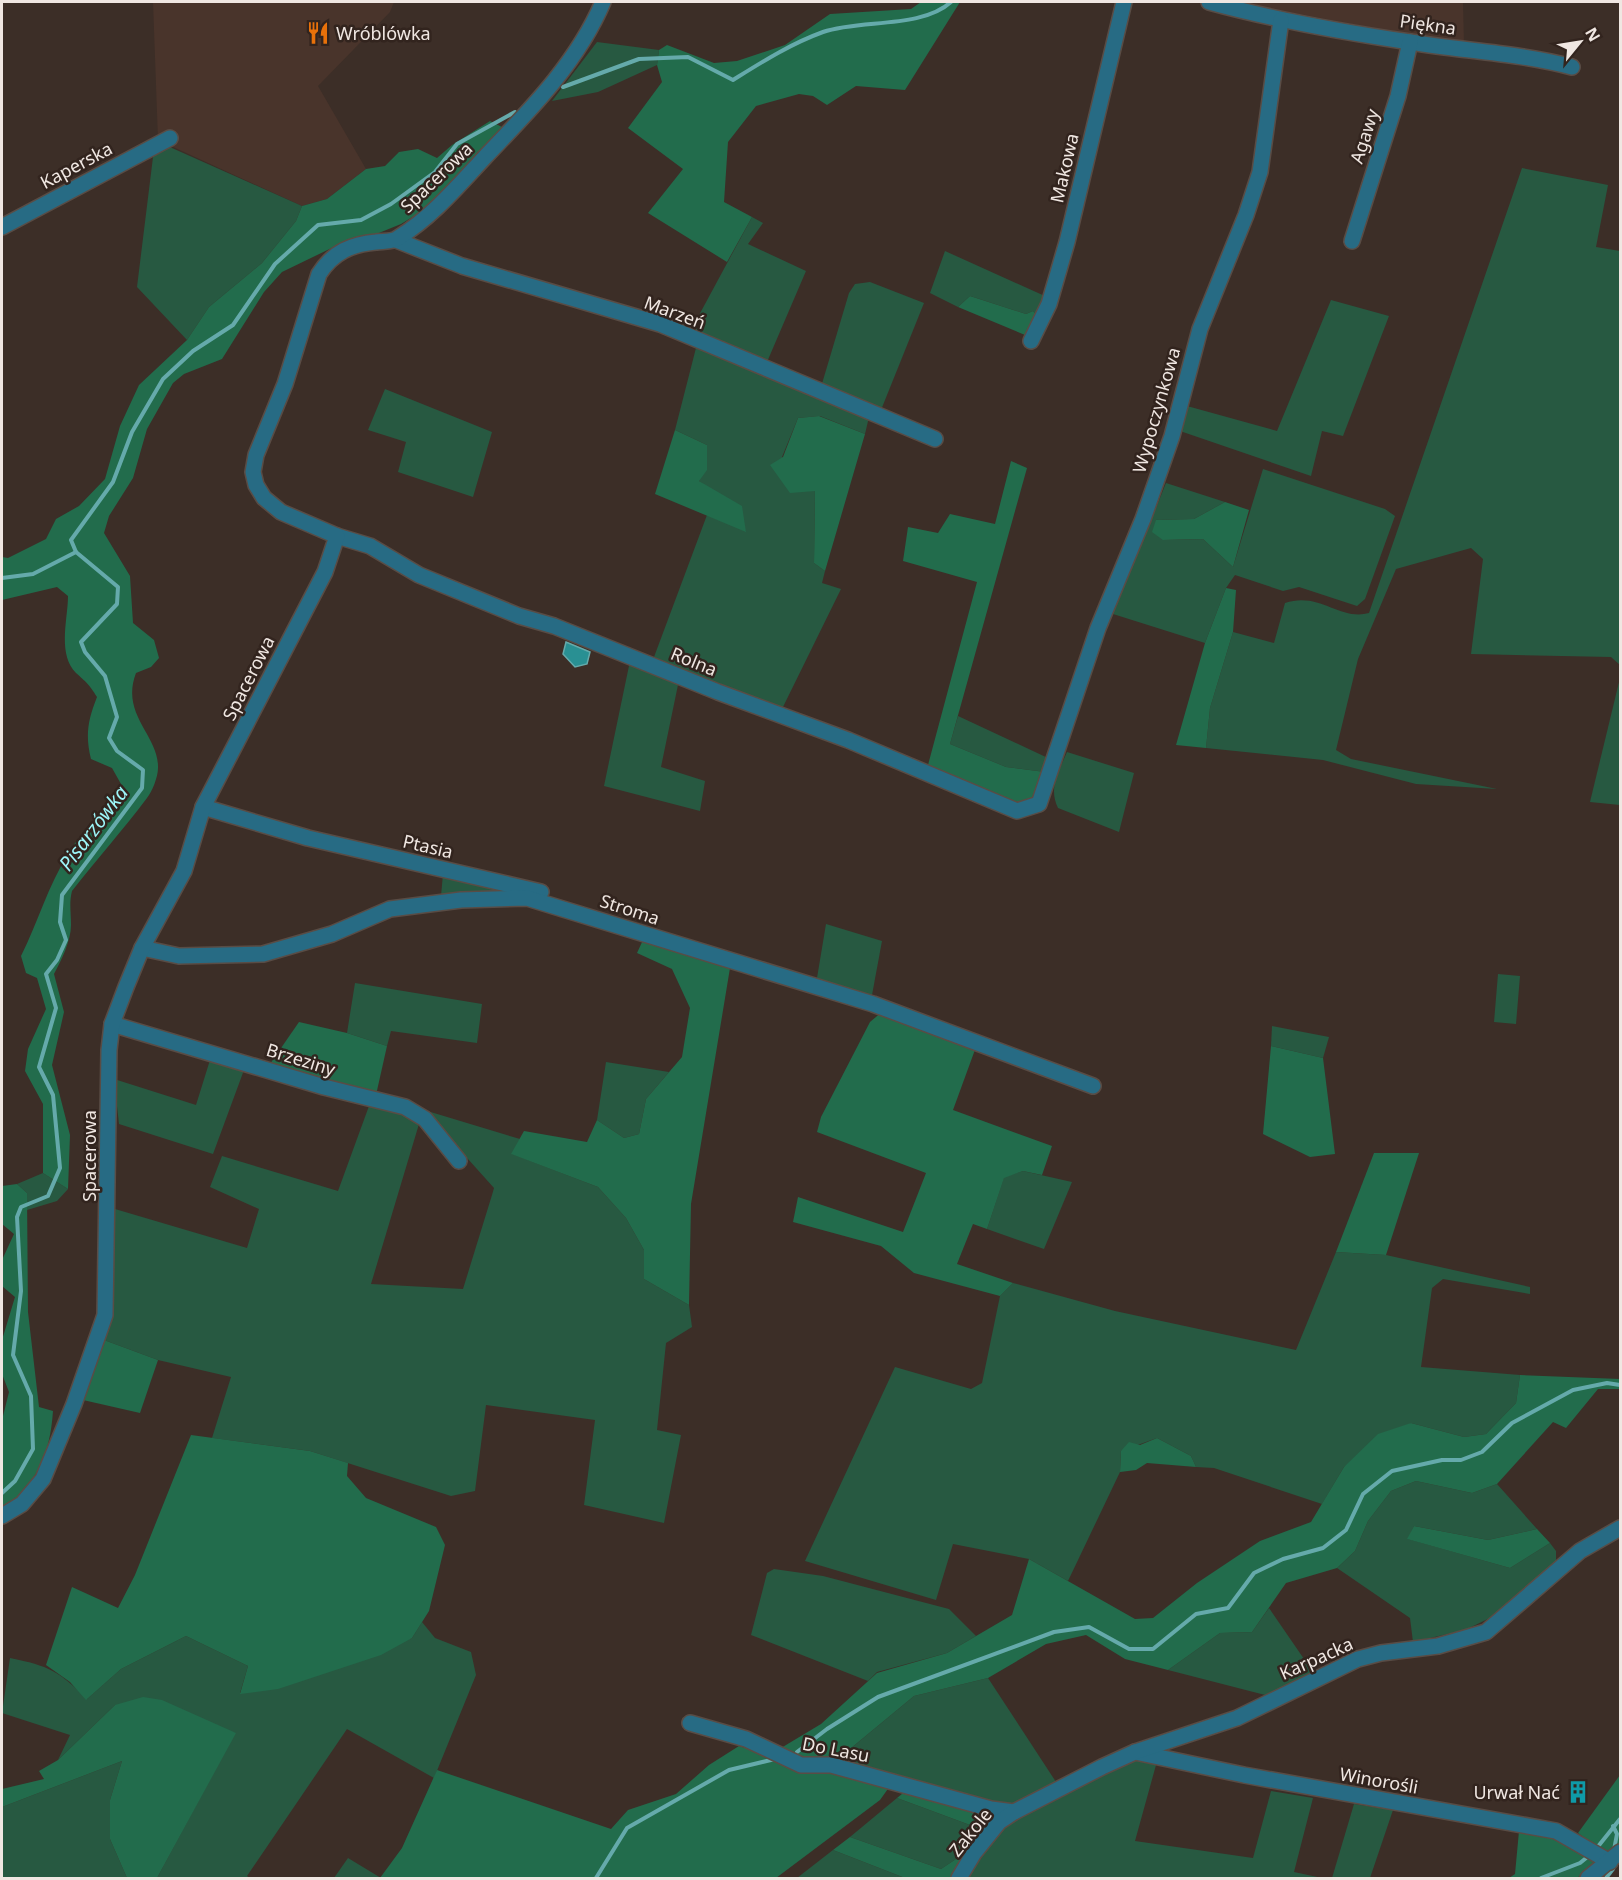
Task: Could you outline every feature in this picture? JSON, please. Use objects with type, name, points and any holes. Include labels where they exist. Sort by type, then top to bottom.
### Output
[{"type":"street","name":"Spacerowa","points":[[396,240],[438,207],[544,94],[579,48],[603,2]]},
{"type":"street","name":"Makowa","points":[[1031,341],[1049,304],[1067,242],[1124,2]]},
{"type":"street","name":"Piękna","points":[[1209,2],[1281,20],[1410,42],[1543,59],[1572,67]]},
{"type":"street","name":"Wypoczynkowa","points":[[1039,804],[1098,628],[1143,519],[1172,436],[1200,328],[1246,215],[1260,172],[1281,20]]},
{"type":"street","name":"Agawy","points":[[1352,241],[1398,96],[1410,42]]},
{"type":"street","name":"Kaperska","points":[[2,226],[170,138]]},
{"type":"street","name":"Marzeń","points":[[396,240],[462,266],[660,324],[934,439]]},
{"type":"street","points":[[337,536],[281,512],[264,498],[256,485],[253,472],[256,455],[285,384],[320,274],[328,261],[354,245],[396,240]]},
{"type":"street","name":"Spacerowa","points":[[2,1515],[22,1504],[43,1479],[74,1404],[105,1315],[109,1050],[112,1024],[142,948],[184,871],[203,807],[325,572],[337,536]]},
{"type":"street","name":"Rolna","points":[[337,536],[369,546],[419,575],[519,616],[554,626],[718,692],[848,740],[1017,811],[1039,804]]},
{"type":"street","name":"Ptasia","points":[[203,807],[308,838],[542,892],[644,922]]},
{"type":"street","name":"Stroma","points":[[142,948],[179,957],[263,954],[332,934],[390,909],[461,900],[527,898],[873,1004],[1093,1086]]},
{"type":"street","name":"Brzeziny","points":[[112,1024],[324,1087],[405,1107],[425,1119],[459,1161]]},
{"type":"street","name":"Karpacka","points":[[1014,1812],[1135,1752],[1237,1718],[1358,1659],[1381,1653],[1438,1646],[1486,1632],[1580,1551],[1620,1528]]},
{"type":"street","name":"Do Lasu","points":[[690,1723],[746,1739],[801,1765],[831,1765],[991,1809],[1014,1812]]},
{"type":"street","name":"Winorośli","points":[[1135,1752],[1256,1778],[1557,1831],[1615,1857]]},
{"type":"street","name":"Zakole","points":[[959,1878],[974,1853],[993,1830],[1014,1812]]},
{"type":"street","points":[[1588,1878],[1615,1857]]},
{"type":"shaded area","points":[[153,2],[394,2],[390,12],[318,86],[366,169],[327,199],[302,206],[158,140]]},
{"type":"shaded area","points":[[1236,2],[1463,2],[1464,45],[1357,25]]},
{"type":"green space","points":[[921,2],[960,2],[905,90],[856,86],[827,105],[813,96],[799,94],[756,106],[728,142],[724,202],[752,217],[727,262],[648,213],[683,169],[628,128],[662,82],[657,65],[659,50],[667,45],[714,63],[737,61],[785,45],[830,14],[911,9]]},
{"type":"green space","points":[[597,42],[659,50],[657,65],[598,92],[552,101]]},
{"type":"green space","points":[[490,121],[504,128],[432,205],[401,224],[369,237],[344,242],[282,272],[264,292],[222,359],[184,374],[173,383],[147,429],[133,478],[109,516],[104,533],[130,576],[133,623],[154,640],[159,658],[151,667],[136,673],[132,688],[136,713],[153,745],[158,768],[156,780],[149,795],[72,891],[69,938],[54,974],[64,1012],[52,1065],[70,1135],[68,1189],[43,1173],[43,1104],[25,1071],[28,1049],[46,1009],[37,978],[26,973],[21,956],[68,854],[85,830],[119,793],[121,784],[112,768],[91,759],[88,728],[97,697],[70,665],[67,656],[65,636],[68,596],[57,587],[2,600],[2,557],[8,558],[46,539],[56,519],[79,506],[105,479],[120,426],[139,385],[187,340],[209,307],[262,263],[296,221],[302,206],[327,199],[366,169],[385,166],[399,152],[418,149],[437,158],[452,145]]},
{"type":"green space","points":[[163,144],[302,206],[296,221],[262,263],[209,307],[187,340],[137,287],[154,149]]},
{"type":"green space","points":[[1522,168],[1608,185],[1596,247],[1620,251],[1620,665],[1611,657],[1471,654],[1483,559],[1471,548],[1396,569],[1358,659],[1336,750],[1351,759],[1497,789],[1416,784],[1323,760],[1206,748],[1210,708],[1233,632],[1274,643],[1285,603],[1297,600],[1319,603],[1348,613],[1369,613]]},
{"type":"green space","points":[[752,217],[763,223],[748,244],[806,271],[767,362],[691,330]]},
{"type":"green space","points":[[945,251],[1047,297],[1039,318],[1033,311],[1026,314],[970,296],[958,307],[930,293]]},
{"type":"green space","points":[[870,282],[924,303],[881,410],[821,387],[849,293],[855,284]]},
{"type":"green space","points":[[970,296],[1026,314],[1033,311],[1039,318],[1025,335],[958,307]]},
{"type":"green space","points":[[1331,300],[1389,316],[1343,436],[1322,431],[1311,476],[1180,431],[1187,406],[1277,431]]},
{"type":"green space","points":[[697,344],[869,417],[865,434],[820,416],[798,418],[782,457],[815,491],[814,563],[825,571],[822,583],[841,589],[781,711],[654,657],[707,515],[746,531],[699,481],[707,445],[675,430]]},
{"type":"green space","points":[[385,389],[492,432],[473,497],[398,472],[406,442],[368,430]]},
{"type":"green space","points":[[819,416],[865,434],[825,571],[814,563],[815,491],[790,493],[770,465],[783,457],[798,418]]},
{"type":"green space","points":[[675,430],[707,445],[707,470],[699,481],[742,506],[746,532],[655,494]]},
{"type":"green space","points":[[1011,461],[1027,468],[950,744],[1006,767],[1045,772],[1033,800],[1016,804],[928,765],[977,582],[903,561],[908,527],[938,533],[950,514],[995,524]]},
{"type":"green space","points":[[1263,469],[1385,509],[1395,516],[1365,599],[1357,606],[1299,587],[1283,591],[1235,575],[1226,588],[1205,643],[1113,614],[1166,483],[1225,502],[1194,519],[1156,520],[1164,540],[1203,539],[1233,567]]},
{"type":"green space","points":[[1225,502],[1249,510],[1233,567],[1203,539],[1163,540],[1152,532],[1156,520],[1194,519]]},
{"type":"green space","points":[[1226,588],[1236,590],[1233,632],[1210,708],[1206,748],[1176,745],[1205,643]]},
{"type":"green space","points":[[630,661],[679,680],[661,767],[705,781],[700,811],[604,786]]},
{"type":"green space","points":[[1620,678],[1620,805],[1590,802]]},
{"type":"green space","points":[[958,716],[1050,759],[1045,772],[1006,767],[950,744]]},
{"type":"green space","points":[[1067,752],[1134,773],[1119,832],[1058,808],[1054,787]]},
{"type":"green space","points":[[443,874],[513,893],[441,896]]},
{"type":"green space","points":[[826,924],[882,941],[872,995],[862,997],[817,978]]},
{"type":"green space","points":[[643,940],[730,968],[691,1204],[689,1305],[644,1279],[644,1250],[626,1218],[598,1187],[511,1154],[524,1131],[587,1142],[597,1120],[624,1138],[639,1134],[646,1099],[682,1057],[690,1008],[672,969],[637,953]]},
{"type":"green space","points":[[1498,974],[1520,976],[1516,1024],[1494,1022]]},
{"type":"green space","points":[[355,983],[482,1004],[477,1043],[391,1031],[387,1046],[347,1033]]},
{"type":"green space","points":[[883,1011],[976,1047],[953,1110],[1052,1146],[1042,1175],[1023,1171],[1004,1178],[987,1229],[973,1224],[957,1264],[1013,1283],[1000,1296],[914,1273],[881,1246],[793,1222],[798,1197],[903,1232],[926,1173],[817,1132],[821,1117],[870,1022]]},
{"type":"green space","points":[[299,1022],[347,1033],[387,1046],[376,1095],[270,1064]]},
{"type":"green space","points":[[1272,1026],[1329,1037],[1323,1058],[1271,1046]]},
{"type":"green space","points":[[1271,1046],[1323,1058],[1335,1154],[1310,1157],[1263,1134]]},
{"type":"green space","points":[[210,1060],[244,1070],[213,1154],[119,1124],[114,1079],[196,1105]]},
{"type":"green space","points":[[606,1062],[669,1072],[646,1099],[639,1134],[624,1138],[597,1120]]},
{"type":"green space","points":[[369,1106],[400,1113],[419,1124],[371,1284],[463,1289],[492,1195],[494,1188],[424,1110],[520,1139],[512,1154],[598,1187],[626,1218],[644,1250],[644,1279],[689,1305],[692,1327],[666,1343],[657,1430],[681,1435],[664,1523],[584,1505],[595,1420],[486,1405],[475,1491],[451,1496],[310,1451],[212,1438],[231,1377],[158,1360],[104,1340],[112,1314],[115,1209],[247,1248],[259,1209],[210,1187],[222,1156],[338,1191]]},
{"type":"green space","points":[[1374,1153],[1419,1153],[1386,1255],[1336,1252]]},
{"type":"green space","points":[[1023,1171],[1072,1182],[1044,1249],[987,1229],[1004,1177]]},
{"type":"green space","points":[[43,1173],[68,1189],[57,1201],[27,1210],[27,1193],[17,1184]]},
{"type":"green space","points":[[17,1184],[27,1193],[28,1312],[39,1407],[53,1411],[49,1441],[40,1467],[24,1489],[2,1509],[2,1420],[9,1392],[2,1374],[2,1340],[15,1297],[2,1286],[2,1260],[14,1234],[2,1224],[2,1186]]},
{"type":"green space","points":[[1336,1252],[1386,1255],[1530,1287],[1530,1294],[1443,1279],[1432,1288],[1421,1367],[1520,1375],[1516,1403],[1486,1434],[1464,1437],[1411,1423],[1344,1467],[1322,1504],[1214,1468],[1196,1467],[1191,1456],[1157,1438],[1121,1451],[1120,1472],[1068,1581],[1029,1559],[953,1544],[936,1600],[805,1561],[895,1367],[971,1389],[982,1383],[1000,1296],[1013,1283],[1115,1311],[1296,1350]]},
{"type":"green space","points":[[104,1340],[158,1360],[140,1413],[83,1400]]},
{"type":"green space","points":[[1520,1375],[1620,1379],[1620,1389],[1598,1389],[1566,1428],[1553,1422],[1497,1484],[1472,1493],[1416,1481],[1391,1491],[1368,1521],[1355,1551],[1337,1568],[1286,1583],[1252,1632],[1220,1633],[1168,1670],[1125,1659],[1086,1635],[1046,1644],[988,1678],[914,1696],[839,1758],[803,1760],[781,1748],[821,1724],[877,1673],[947,1653],[1012,1615],[1029,1559],[1135,1619],[1153,1618],[1197,1583],[1260,1541],[1311,1522],[1344,1467],[1378,1434],[1411,1423],[1464,1437],[1486,1434],[1516,1403]]},
{"type":"green space","points":[[191,1435],[310,1451],[348,1463],[347,1476],[366,1498],[436,1527],[445,1545],[429,1611],[412,1638],[381,1655],[278,1689],[240,1694],[248,1666],[186,1636],[121,1669],[86,1700],[70,1682],[46,1665],[72,1587],[118,1608],[135,1575]]},
{"type":"green space","points":[[1157,1438],[1191,1456],[1196,1467],[1147,1463],[1136,1470],[1120,1472],[1121,1451],[1129,1442],[1140,1445]]},
{"type":"green space","points":[[1416,1481],[1472,1493],[1497,1484],[1537,1529],[1488,1540],[1414,1526],[1408,1539],[1510,1568],[1550,1543],[1556,1551],[1556,1561],[1496,1615],[1465,1630],[1413,1642],[1410,1618],[1337,1568],[1355,1551],[1368,1521],[1391,1491]]},
{"type":"green space","points":[[1414,1526],[1488,1540],[1537,1529],[1550,1543],[1510,1568],[1407,1539]]},
{"type":"green space","points":[[774,1569],[823,1576],[949,1609],[976,1636],[947,1653],[877,1672],[868,1681],[751,1635],[767,1573]]},
{"type":"green space","points":[[1269,1608],[1315,1675],[1269,1696],[1168,1670],[1220,1633],[1252,1632]]},
{"type":"green space","points":[[422,1622],[435,1638],[471,1652],[476,1675],[434,1778],[347,1729],[247,1876],[250,1878],[157,1878],[235,1733],[115,1705],[58,1760],[70,1735],[2,1713],[10,1658],[53,1671],[87,1699],[121,1669],[186,1636],[248,1666],[240,1693],[412,1638]]},
{"type":"green space","points":[[988,1678],[1058,1785],[1011,1806],[986,1802],[839,1758],[914,1696]]},
{"type":"green space","points":[[143,1697],[162,1700],[236,1733],[157,1878],[127,1878],[110,1839],[110,1800],[122,1761],[2,1807],[2,1789],[44,1779],[39,1771],[58,1760],[115,1705]]},
{"type":"green space","points":[[739,1746],[817,1770],[890,1786],[880,1800],[776,1878],[380,1878],[402,1848],[437,1770],[611,1829],[628,1810],[676,1794],[709,1765]]},
{"type":"green space","points":[[1134,1760],[1156,1765],[1135,1841],[1253,1858],[1271,1791],[1313,1798],[1294,1872],[1322,1878],[967,1878],[992,1843],[1014,1818]]},
{"type":"green space","points":[[122,1761],[110,1800],[110,1839],[127,1878],[2,1878],[2,1807]]},
{"type":"green space","points":[[1620,1775],[1620,1846],[1609,1856],[1578,1833]]},
{"type":"green space","points":[[908,1789],[992,1814],[993,1822],[953,1878],[905,1878],[833,1850],[850,1837],[941,1869],[956,1859],[970,1825],[897,1798]]},
{"type":"green space","points":[[897,1798],[970,1825],[956,1859],[941,1869],[850,1837]]},
{"type":"green space","points":[[1354,1804],[1393,1810],[1370,1878],[1332,1878]]},
{"type":"green space","points":[[1519,1831],[1555,1838],[1598,1862],[1577,1878],[1509,1878],[1515,1874]]},
{"type":"green space","points":[[833,1850],[905,1878],[797,1878]]},
{"type":"green space","points":[[348,1858],[381,1878],[334,1878]]},
{"type":"water","points":[[566,642],[590,652],[587,664],[575,667],[563,654]]},
{"type":"waterway","name":"Pisarzówka","points":[[563,87],[639,59],[688,57],[733,80],[788,48],[823,32],[838,28],[907,20],[938,11],[951,2]]},
{"type":"waterway","name":"Pisarzówka","points":[[2,1493],[15,1481],[33,1449],[31,1396],[13,1355],[21,1291],[17,1217],[21,1207],[48,1196],[60,1168],[53,1095],[39,1067],[56,1008],[46,974],[57,960],[66,940],[60,922],[62,895],[142,788],[143,770],[117,751],[109,738],[117,717],[105,676],[85,652],[81,642],[117,604],[118,587],[76,552],[71,540],[113,482],[132,432],[163,379],[193,351],[233,325],[275,264],[318,225],[361,220],[391,204],[435,172],[457,144],[515,112]]},
{"type":"waterway","points":[[2,578],[33,574],[76,552]]},
{"type":"waterway","points":[[797,1752],[827,1729],[878,1697],[1054,1632],[1089,1627],[1129,1649],[1153,1649],[1196,1614],[1228,1608],[1254,1573],[1283,1559],[1323,1548],[1346,1530],[1363,1494],[1392,1471],[1442,1460],[1461,1460],[1482,1452],[1512,1423],[1573,1390],[1607,1383],[1620,1385]]},
{"type":"waterway","points":[[596,1878],[627,1828],[729,1770],[775,1759]]},
{"type":"waterway","points":[[1596,1849],[1620,1819]]},
{"type":"waterway","points":[[1613,1826],[1617,1834],[1614,1850]]},
{"type":"waterway","points":[[1541,1878],[1580,1863],[1591,1854]]},
{"type":"waterway","points":[[1606,1878],[1613,1869]]},
{"type":"place","name":"Wróblówka","points":[[318,33]]},
{"type":"place","name":"Urwał Nać","points":[[1578,1792]]}]
